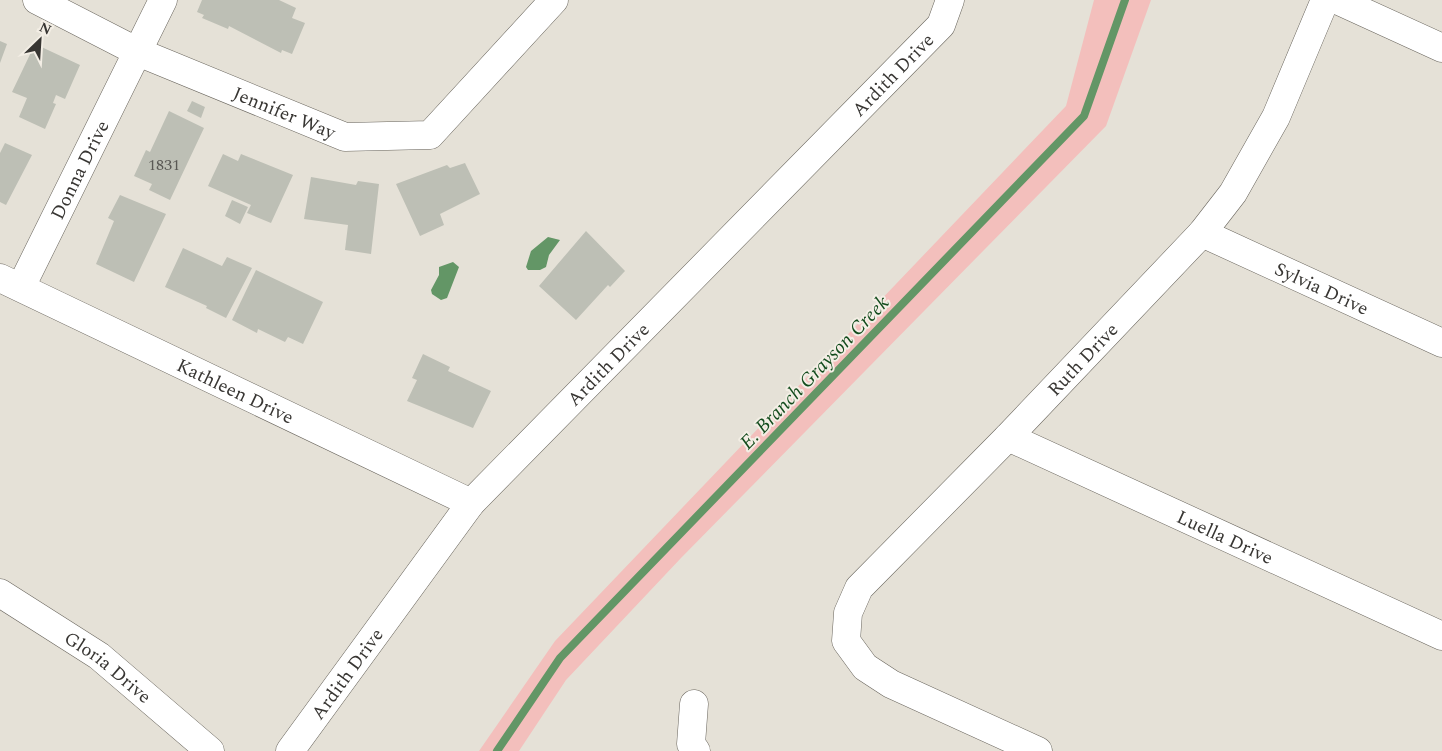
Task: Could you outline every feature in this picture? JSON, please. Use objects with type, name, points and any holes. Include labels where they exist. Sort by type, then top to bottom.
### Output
[{"type":"street","name":"Jennifer Way","points":[[37,0],[138,52],[345,137],[430,135],[554,0]]},
{"type":"street","name":"Donna Drive","points":[[11,282],[138,52],[163,0]]},
{"type":"street","name":"Ardith Drive","points":[[290,751],[471,503],[941,24],[950,0]]},
{"type":"street","name":"Ruth Drive","points":[[1038,751],[891,684],[865,667],[846,641],[848,613],[859,588],[1008,437],[1202,234],[1233,193],[1276,117],[1325,0]]},
{"type":"street","points":[[1338,0],[1442,48]]},
{"type":"street","name":"Sylvia Drive","points":[[1202,234],[1442,343]]},
{"type":"street","name":"Kathleen Drive","points":[[11,282],[471,503]]},
{"type":"street","name":"Luella Drive","points":[[1008,437],[1442,636]]},
{"type":"street","name":"Gloria Drive","points":[[0,593],[100,656],[210,751]]},
{"type":"street","points":[[694,704],[692,744],[696,751]]},
{"type":"shaded area","points":[[1094,0],[1151,0],[1106,126],[681,558],[566,680],[519,751],[479,751],[555,641],[1066,106]]},
{"type":"shaded area","points":[[548,237],[560,240],[549,255],[546,267],[540,270],[528,270],[526,267],[531,251]]},
{"type":"shaded area","points":[[453,262],[459,267],[447,298],[441,300],[432,294],[431,290],[439,275],[439,267]]},
{"type":"building","points":[[202,0],[279,0],[296,8],[292,18],[305,23],[292,54],[282,50],[281,53],[229,26],[228,29],[202,18],[204,15],[197,12]]},
{"type":"building","points":[[0,41],[7,44],[0,63]]},
{"type":"building","points":[[35,44],[80,65],[65,99],[56,95],[53,103],[56,104],[45,129],[19,117],[27,98],[12,92]]},
{"type":"building","points":[[192,101],[205,107],[201,118],[187,111]]},
{"type":"building","points":[[169,111],[204,128],[170,200],[149,190],[152,184],[134,176],[146,150],[150,152]]},
{"type":"building","points":[[5,143],[32,155],[6,205],[0,202],[0,153]]},
{"type":"building","points":[[223,154],[238,161],[241,154],[293,175],[271,223],[247,213],[251,205],[208,186]]},
{"type":"building","points":[[465,163],[480,194],[440,214],[444,225],[420,236],[396,184],[447,165],[450,168]]},
{"type":"building","points":[[311,177],[356,185],[358,181],[379,184],[371,254],[345,250],[348,225],[304,219]]},
{"type":"building","points":[[120,195],[166,214],[134,282],[96,264],[114,221],[108,218]]},
{"type":"building","points":[[232,200],[248,207],[240,224],[225,216]]},
{"type":"building","points":[[586,231],[625,271],[610,287],[608,285],[576,320],[539,286]]},
{"type":"building","points":[[183,248],[222,266],[227,257],[252,268],[226,318],[206,308],[207,306],[165,287]]},
{"type":"building","points":[[256,270],[323,302],[303,344],[288,337],[285,342],[258,329],[257,333],[232,320]]},
{"type":"building","points":[[423,354],[450,367],[448,371],[491,391],[473,428],[407,401],[417,380],[412,378]]},
{"type":"waterway","name":"E. Branch Grayson Creek","points":[[497,751],[560,658],[1084,116],[1125,0]]}]
